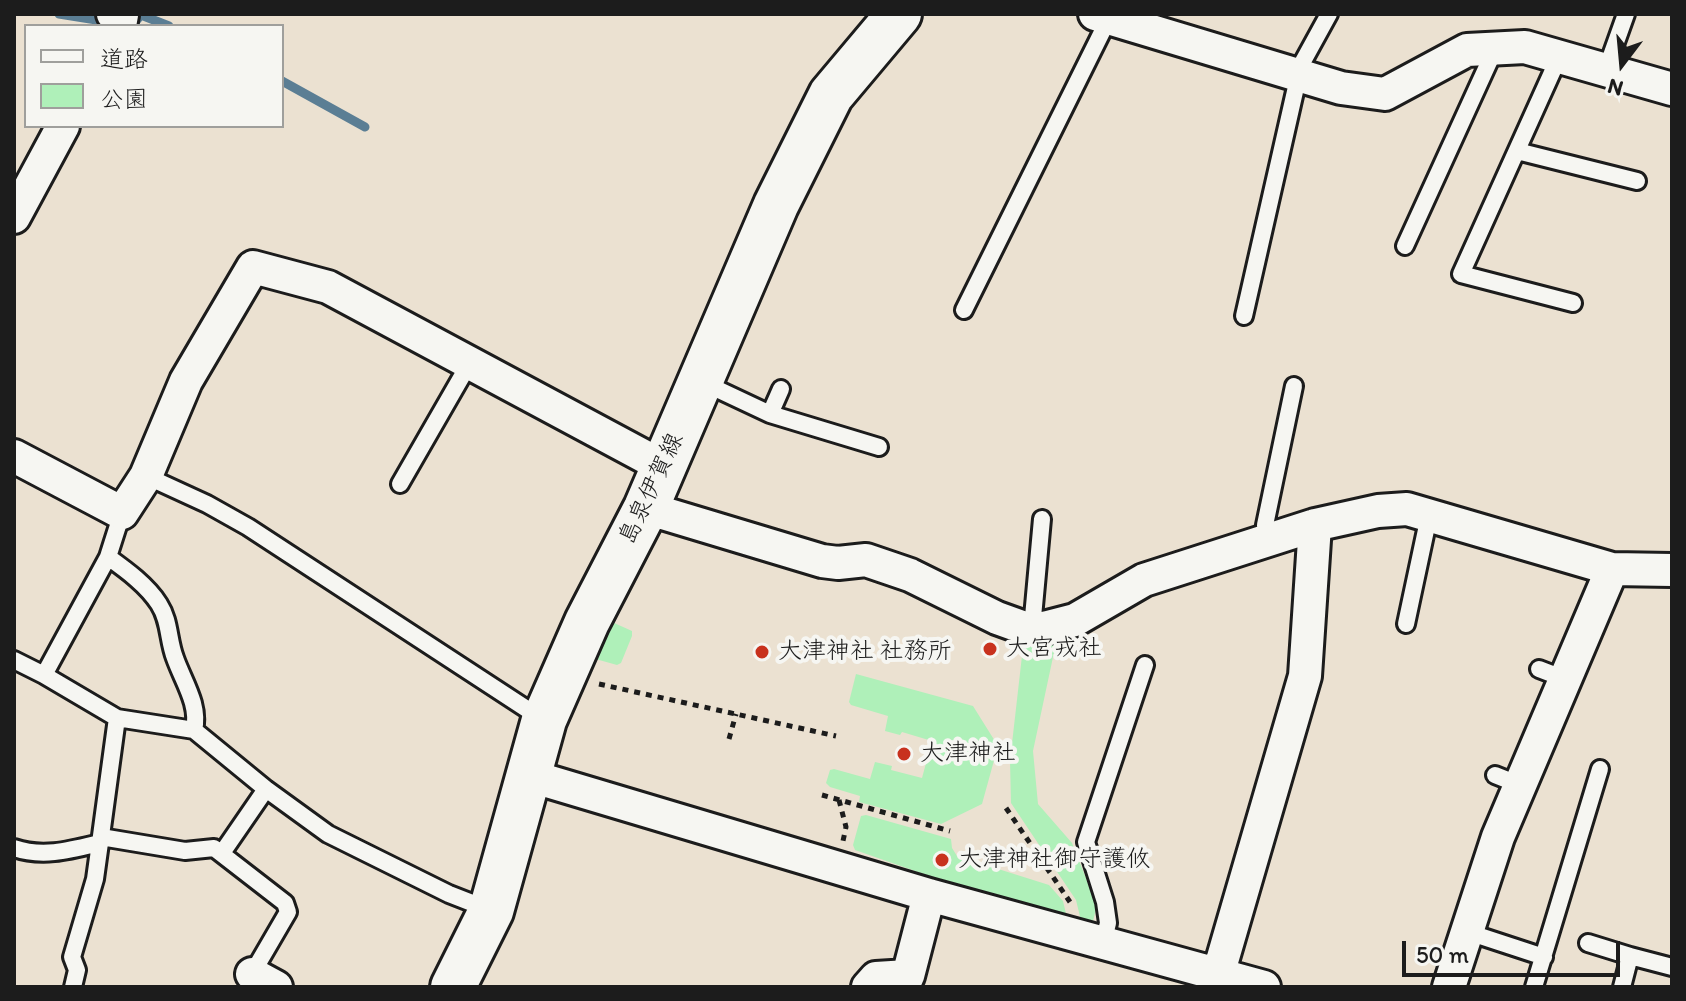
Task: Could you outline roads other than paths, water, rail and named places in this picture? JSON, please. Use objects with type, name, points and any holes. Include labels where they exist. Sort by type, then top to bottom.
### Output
[{"type":"main road","name":"島泉伊賀線","points":[[453,987],[491,911],[544,720],[587,622],[646,508],[776,205],[831,95],[899,14]]},
{"type":"street","points":[[1102,16],[1341,88],[1385,94],[1467,50],[1525,47],[1672,89]]},
{"type":"street","points":[[14,217],[62,128]]},
{"type":"street","points":[[14,456],[122,513],[146,476],[186,381],[253,267],[328,287],[664,467]]},
{"type":"street","points":[[646,508],[822,561],[866,560],[897,570],[997,618],[1032,628],[1075,620],[1144,580],[1315,525],[1378,511],[1407,509],[1612,569],[1672,570]]},
{"type":"street","points":[[1218,975],[1305,676],[1315,525]]},
{"type":"street","points":[[1449,987],[1498,837],[1508,780],[1552,674],[1612,569]]},
{"type":"street","points":[[527,775],[929,895],[1264,987]]},
{"type":"street","points":[[868,987],[876,978],[908,976],[929,895]]},
{"type":"lane","points":[[1244,316],[1301,65],[1329,14]]},
{"type":"lane","points":[[1606,70],[1626,14]]},
{"type":"lane","points":[[964,310],[1102,16]]},
{"type":"lane","points":[[1405,246],[1495,49]]},
{"type":"lane","points":[[1559,57],[1461,274],[1573,303]]},
{"type":"lane","points":[[1517,151],[1637,181]]},
{"type":"lane","points":[[400,484],[469,364]]},
{"type":"lane","points":[[702,382],[770,414],[879,447]]},
{"type":"lane","points":[[1271,540],[1265,525],[1294,386]]},
{"type":"lane","points":[[770,414],[781,389]]},
{"type":"lane","points":[[146,476],[248,527],[544,720]]},
{"type":"lane","points":[[44,675],[108,557],[122,513]]},
{"type":"lane","points":[[1406,624],[1429,516]]},
{"type":"lane","points":[[1032,628],[1042,519]]},
{"type":"lane","points":[[108,557],[144,586],[159,605],[169,627],[174,657],[191,695],[196,722],[194,730]]},
{"type":"lane","points":[[14,660],[117,718],[194,730],[266,789],[328,834],[449,894],[491,911]]},
{"type":"lane","points":[[1092,940],[1108,923],[1105,902],[1086,842],[1145,665]]},
{"type":"lane","points":[[73,987],[77,970],[72,957],[95,879],[117,718]]},
{"type":"lane","points":[[1534,987],[1600,769]]},
{"type":"lane","points":[[222,853],[266,789]]},
{"type":"lane","points":[[14,848],[25,852],[60,853],[100,840],[185,851],[214,848],[285,903],[288,912],[257,983]]},
{"type":"lane","points":[[1480,936],[1544,957]]},
{"type":"lane","points":[[1588,943],[1672,967]]},
{"type":"lane","points":[[1622,987],[1630,956]]},
{"type":"waterway","points":[[59,14],[109,22]]},
{"type":"waterway","points":[[134,24],[141,15],[164,24]]},
{"type":"waterway","points":[[284,82],[365,127]]},
{"type":"place","name":"大宮戎社","points":[[990,649]]},
{"type":"place","name":"大津神社 社務所","points":[[762,652]]},
{"type":"place","name":"大津神社","points":[[904,754]]},
{"type":"place","name":"大津神社御守護攸","points":[[942,860]]}]
